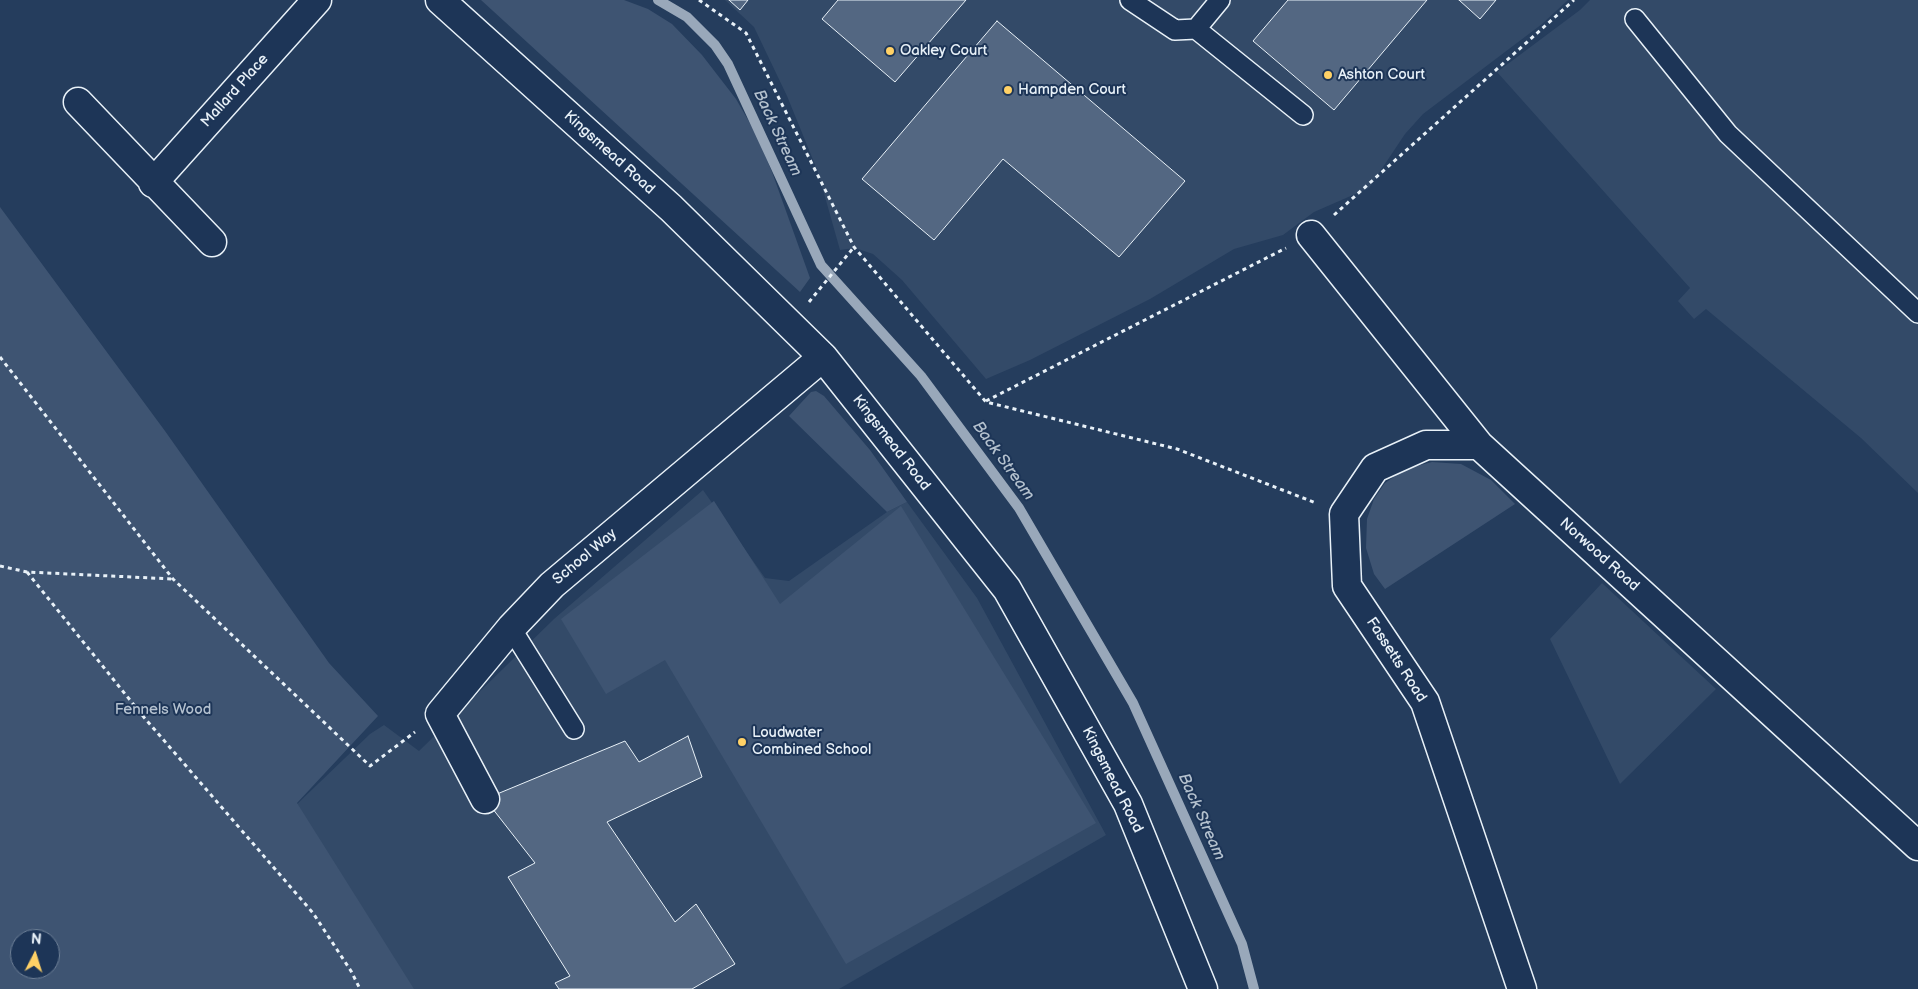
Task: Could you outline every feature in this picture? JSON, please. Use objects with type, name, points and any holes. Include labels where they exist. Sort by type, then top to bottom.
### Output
[{"type":"street","name":"Mallard Place","points":[[153,183],[317,0]]},
{"type":"street","name":"Kingsmead Road","points":[[440,0],[671,208],[823,357],[1007,589],[1128,804],[1203,989]]},
{"type":"street","points":[[78,102],[153,183],[212,242]]},
{"type":"street","name":"Norwood Road","points":[[1311,235],[1479,445],[1918,846]]},
{"type":"street","name":"School Way","points":[[440,714],[511,628],[552,585],[823,357]]},
{"type":"street","points":[[1344,514],[1375,468],[1426,445],[1479,445]]},
{"type":"street","name":"Fassetts Road","points":[[1344,514],[1347,586],[1425,702],[1522,989]]},
{"type":"street","points":[[440,714],[485,799]]},
{"type":"lane","points":[[1130,0],[1174,30],[1196,29],[1303,115]]},
{"type":"lane","points":[[1196,29],[1220,0]]},
{"type":"lane","points":[[1635,19],[1728,134],[1918,313]]},
{"type":"lane","points":[[511,628],[574,729]]},
{"type":"path","points":[[699,0],[746,33],[854,247],[986,402],[1177,450],[1344,514]]},
{"type":"path","points":[[986,402],[1311,235],[1574,0]]},
{"type":"path","points":[[790,325],[854,247]]},
{"type":"path","points":[[0,357],[174,579],[370,766],[440,714]]},
{"type":"path","points":[[0,566],[27,572],[174,579]]},
{"type":"path","points":[[27,572],[142,715],[313,913],[360,989]]},
{"type":"shaded area","points":[[725,0],[1568,0],[1542,24],[1423,114],[1405,134],[1369,188],[1314,212],[1283,235],[1234,249],[1150,299],[1030,360],[986,379],[902,280],[873,254],[855,248],[840,250],[818,172],[787,96],[754,27]]},
{"type":"shaded area","points":[[1590,0],[1918,0],[1918,493],[1861,438],[1706,309],[1694,319],[1678,301],[1690,288],[1497,72],[1580,10]]},
{"type":"shaded area","name":"Loudwater Combined School","points":[[703,490],[765,578],[789,581],[887,512],[907,502],[977,598],[1106,835],[839,989],[381,989],[270,830],[370,734],[384,725],[419,751],[554,619]]},
{"type":"shaded area","points":[[1602,583],[1716,689],[1620,784],[1550,639]]},
{"type":"green space","points":[[481,0],[624,0],[648,9],[672,24],[702,55],[736,99],[755,132],[772,172],[810,278],[800,292]]},
{"type":"green space","name":"Fennels Wood","points":[[0,207],[165,431],[329,663],[378,716],[297,803],[414,989],[0,989]]},
{"type":"green space","points":[[816,391],[824,396],[870,450],[907,502],[887,512],[789,416],[811,392]]},
{"type":"green space","points":[[1432,462],[1461,464],[1491,480],[1515,504],[1385,589],[1374,574],[1366,548],[1367,519],[1374,499],[1385,483],[1405,469]]},
{"type":"green space","points":[[714,501],[780,604],[901,506],[1096,823],[846,964],[665,660],[606,694],[561,619]]},
{"type":"building","points":[[729,0],[748,0],[740,10]]},
{"type":"building","name":"Oakley Court","points":[[838,0],[966,0],[895,82],[822,19]]},
{"type":"building","name":"Ashton Court","points":[[1288,0],[1427,0],[1334,110],[1253,41]]},
{"type":"building","points":[[1459,0],[1496,0],[1480,19]]},
{"type":"building","name":"Hampden Court","points":[[997,21],[1185,181],[1119,257],[1003,159],[934,240],[862,179]]},
{"type":"building","points":[[688,736],[702,777],[607,822],[675,922],[696,904],[735,964],[692,989],[559,989],[555,983],[570,976],[508,877],[535,863],[485,799],[625,741],[639,762]]},
{"type":"waterway","name":"Back Stream","points":[[658,0],[687,17],[715,45],[728,64],[821,265],[921,376],[1019,508],[1133,703],[1242,944],[1254,989]]},
{"type":"place","name":"Oakley Court","points":[[890,51]]},
{"type":"place","name":"Ashton Court","points":[[1328,75]]},
{"type":"place","name":"Hampden Court","points":[[1008,90]]},
{"type":"place","name":"Loudwater Combined School","points":[[742,742]]}]
